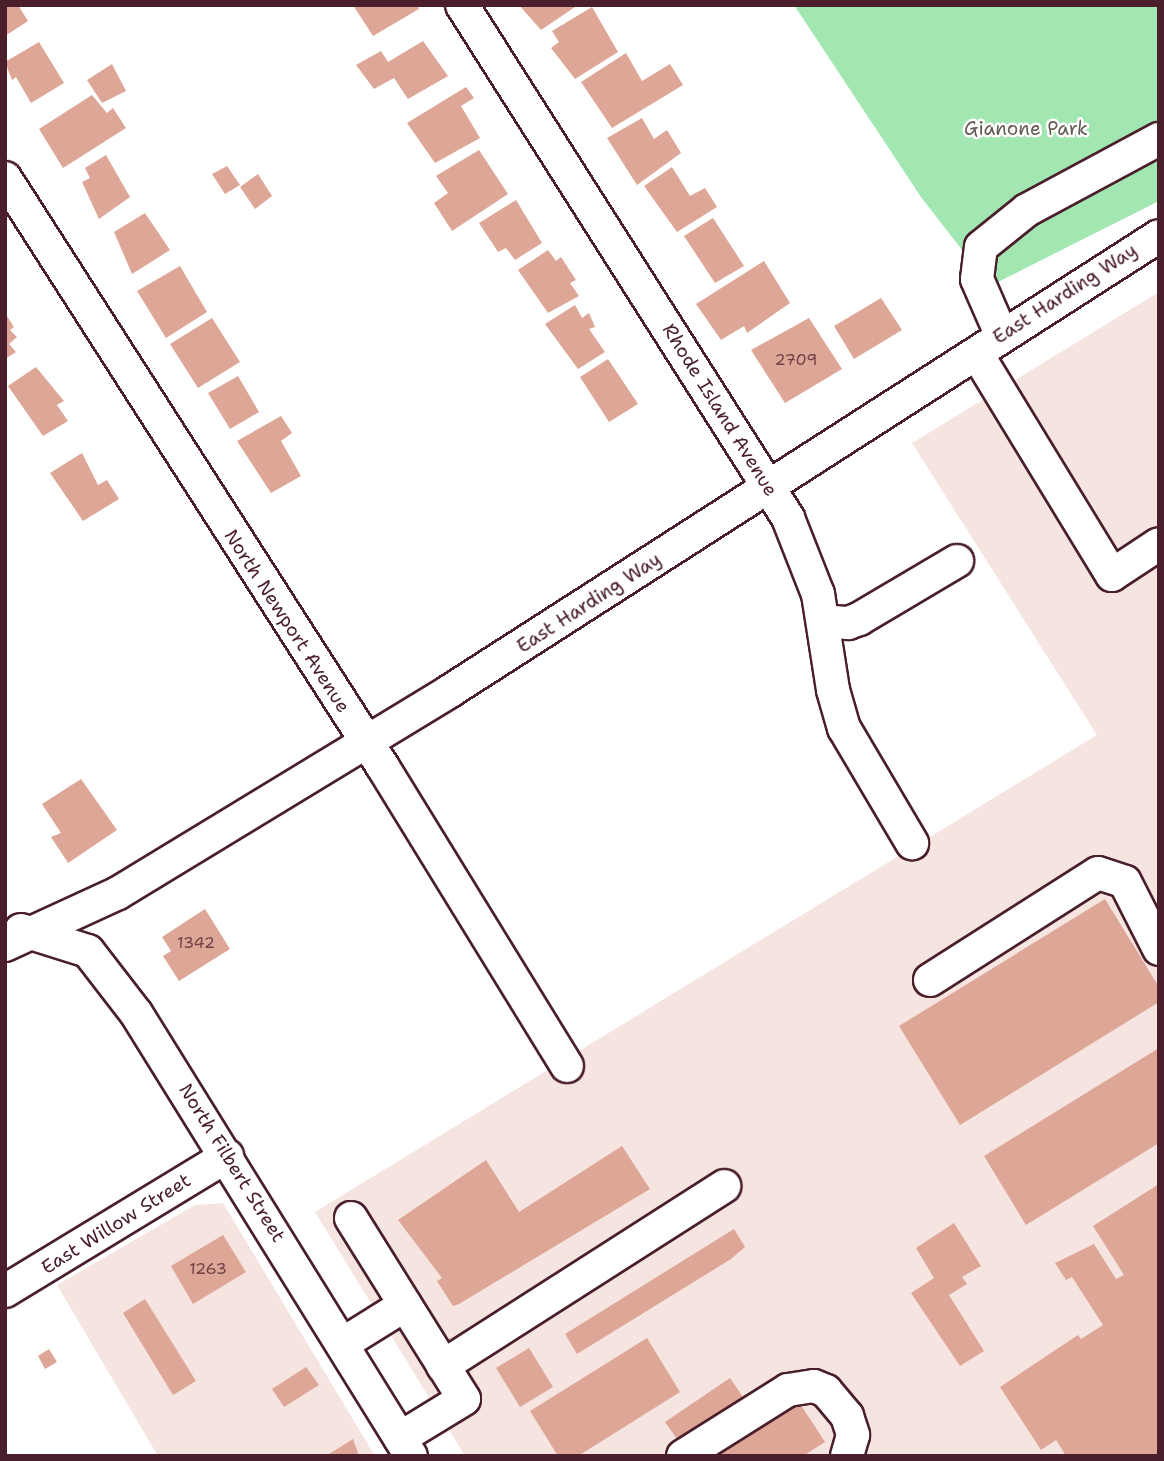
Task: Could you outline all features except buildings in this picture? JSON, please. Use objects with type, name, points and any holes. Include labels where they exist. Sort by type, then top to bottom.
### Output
[{"type":"street","name":"Rhode Island Avenue","points":[[462,5],[769,487],[803,547],[823,621],[833,690],[844,727],[912,843]]},
{"type":"street","points":[[1001,334],[977,279],[981,247],[1027,210],[1159,139]]},
{"type":"street","name":"North Newport Avenue","points":[[5,178],[364,740],[567,1066]]},
{"type":"street","name":"East Harding Way","points":[[13,934],[118,893],[364,740],[450,691],[977,354],[1001,334],[1155,244]]},
{"type":"street","points":[[977,354],[1112,575],[1159,544]]},
{"type":"street","points":[[823,621],[848,623],[859,619],[957,561]]},
{"type":"street","points":[[930,980],[1098,873],[1125,882],[1159,950]]},
{"type":"street","name":"North Filbert Street","points":[[13,934],[88,951],[136,1013],[344,1343],[406,1447]]},
{"type":"street","name":"East Willow Street","points":[[5,1292],[227,1156]]},
{"type":"street","points":[[443,1366],[724,1186]]},
{"type":"street","points":[[351,1218],[464,1399],[406,1447]]},
{"type":"street","points":[[344,1343],[405,1305]]},
{"type":"street","points":[[683,1456],[788,1390],[814,1386],[827,1391],[847,1416],[853,1435],[847,1456]]},
{"type":"shaded area","points":[[1159,292],[1159,1456],[465,1456],[315,1212],[1097,735],[912,443]]},
{"type":"shaded area","points":[[223,1203],[375,1456],[158,1456],[57,1285],[195,1205]]},
{"type":"green space","name":"Gianone Park","points":[[794,5],[1159,5],[1159,201],[990,286],[921,197]]}]
